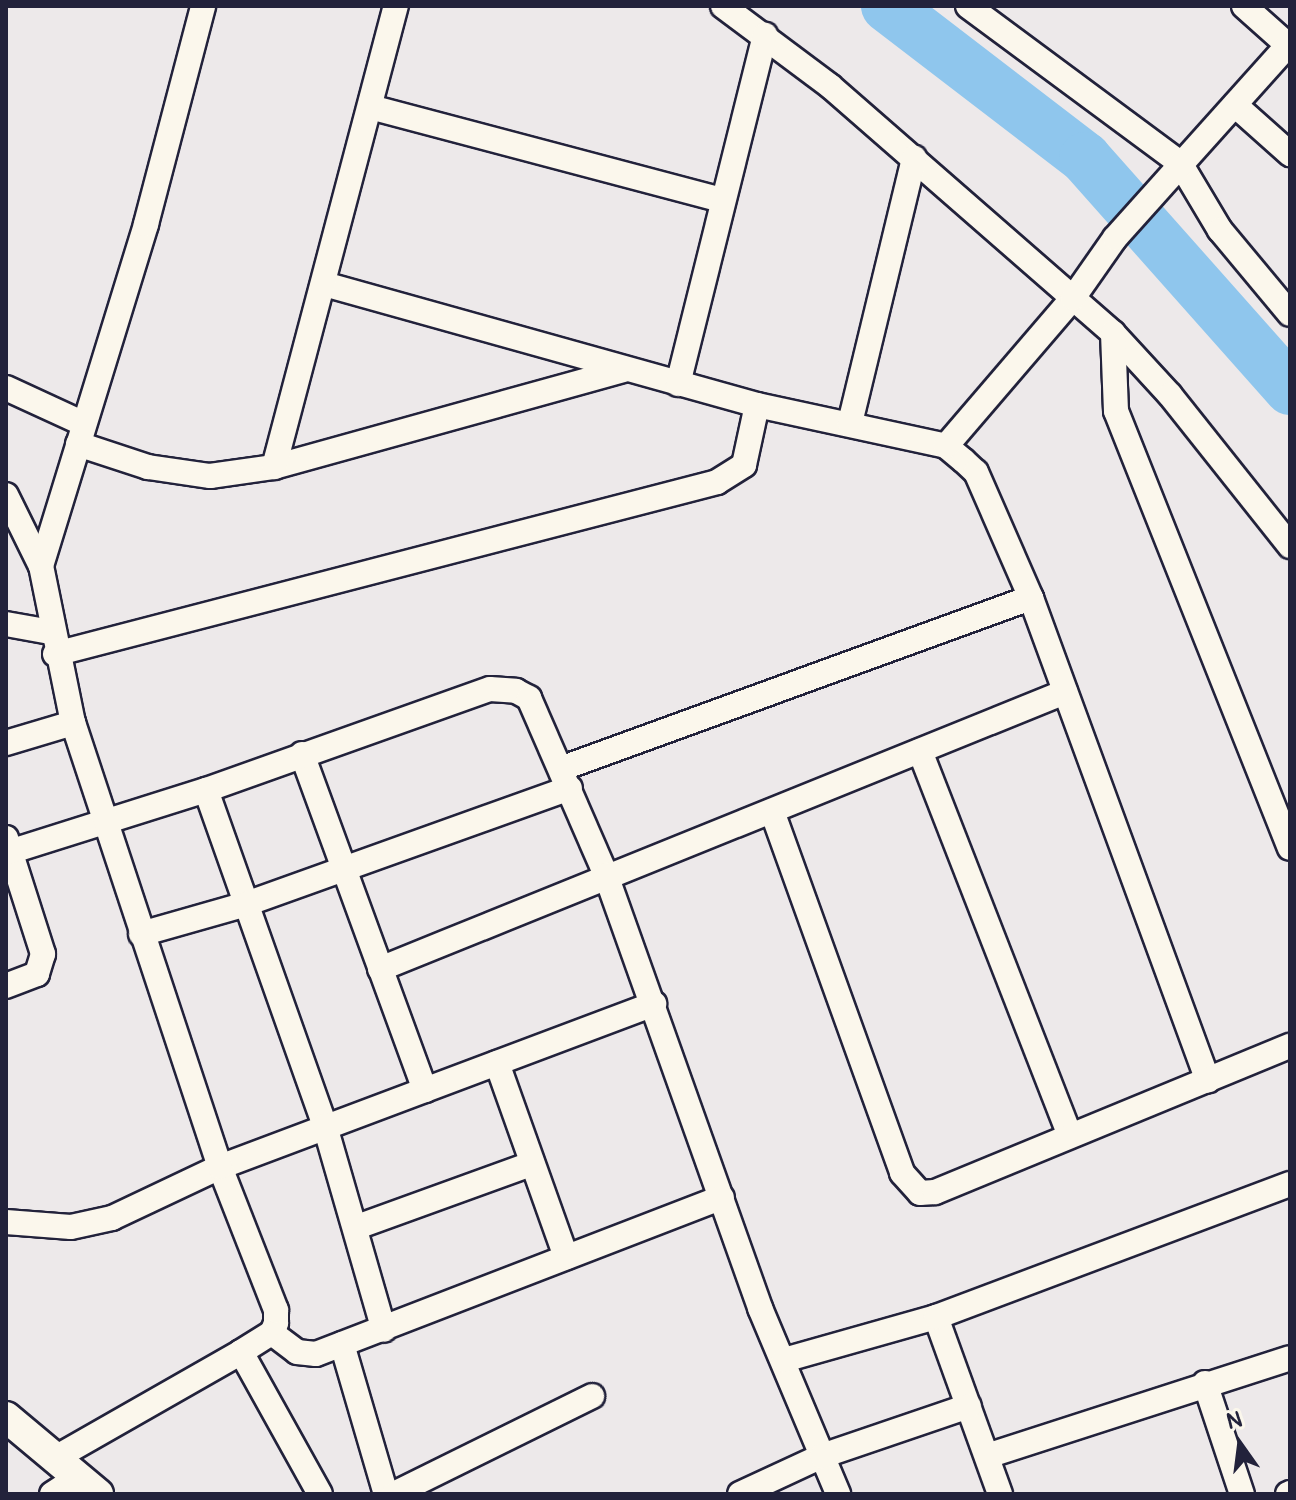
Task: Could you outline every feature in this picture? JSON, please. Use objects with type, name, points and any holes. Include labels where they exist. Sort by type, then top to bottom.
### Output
[{"type":"street","points":[[41,566],[146,224],[203,6]]},
{"type":"street","points":[[274,467],[396,6]]},
{"type":"street","points":[[723,6],[765,35],[914,158],[1113,333],[1170,395],[1290,546]]},
{"type":"street","points":[[968,6],[1176,167],[1220,230],[1290,314]]},
{"type":"street","points":[[946,446],[1073,298],[1115,238],[1289,45],[1244,6]]},
{"type":"street","points":[[678,384],[765,35]]},
{"type":"street","points":[[1235,105],[1290,154]]},
{"type":"street","points":[[370,107],[723,200]]},
{"type":"street","points":[[850,423],[914,158]]},
{"type":"street","points":[[324,284],[757,405],[946,446],[976,472],[1031,598],[1208,1081]]},
{"type":"street","points":[[1113,333],[1120,426],[1290,848]]},
{"type":"street","points":[[6,388],[80,433],[185,476],[274,467],[623,370]]},
{"type":"street","points":[[6,624],[53,643],[717,482],[744,465],[757,405]]},
{"type":"street","points":[[6,495],[41,566],[53,643],[73,723],[220,1167],[276,1310],[272,1333],[241,1352],[52,1494]]},
{"type":"street","points":[[141,934],[246,904],[342,869],[566,778],[1031,598]]},
{"type":"street","points":[[6,986],[37,974],[43,954],[7,847],[105,823],[302,754],[504,689],[529,698],[606,875],[722,1197],[838,1494]]},
{"type":"street","points":[[380,969],[606,875],[1065,692]]},
{"type":"street","points":[[6,743],[73,723]]},
{"type":"street","points":[[920,751],[1069,1134]]},
{"type":"street","points":[[302,754],[425,1090]]},
{"type":"street","points":[[206,790],[325,1126],[357,1227],[384,1330]]},
{"type":"street","points":[[772,811],[911,1189],[935,1192],[1069,1134],[1290,1046]]},
{"type":"street","points":[[6,1222],[89,1224],[220,1167],[325,1126],[654,1004]]},
{"type":"street","points":[[497,1063],[566,1257]]},
{"type":"street","points":[[357,1227],[531,1164]]},
{"type":"street","points":[[784,1360],[936,1317],[1290,1184]]},
{"type":"street","points":[[272,1333],[307,1354],[342,1344],[722,1197]]},
{"type":"street","points":[[936,1317],[1000,1494]]},
{"type":"street","points":[[342,1344],[386,1494]]},
{"type":"street","points":[[241,1352],[320,1494]]},
{"type":"street","points":[[987,1456],[1290,1358]]},
{"type":"street","points":[[1205,1383],[1242,1494]]},
{"type":"street","points":[[394,1494],[592,1396]]},
{"type":"street","points":[[740,1494],[822,1456],[969,1406]]},
{"type":"street","points":[[6,1417],[79,1475]]},
{"type":"waterway","points":[[887,6],[1085,158],[1290,389]]}]
